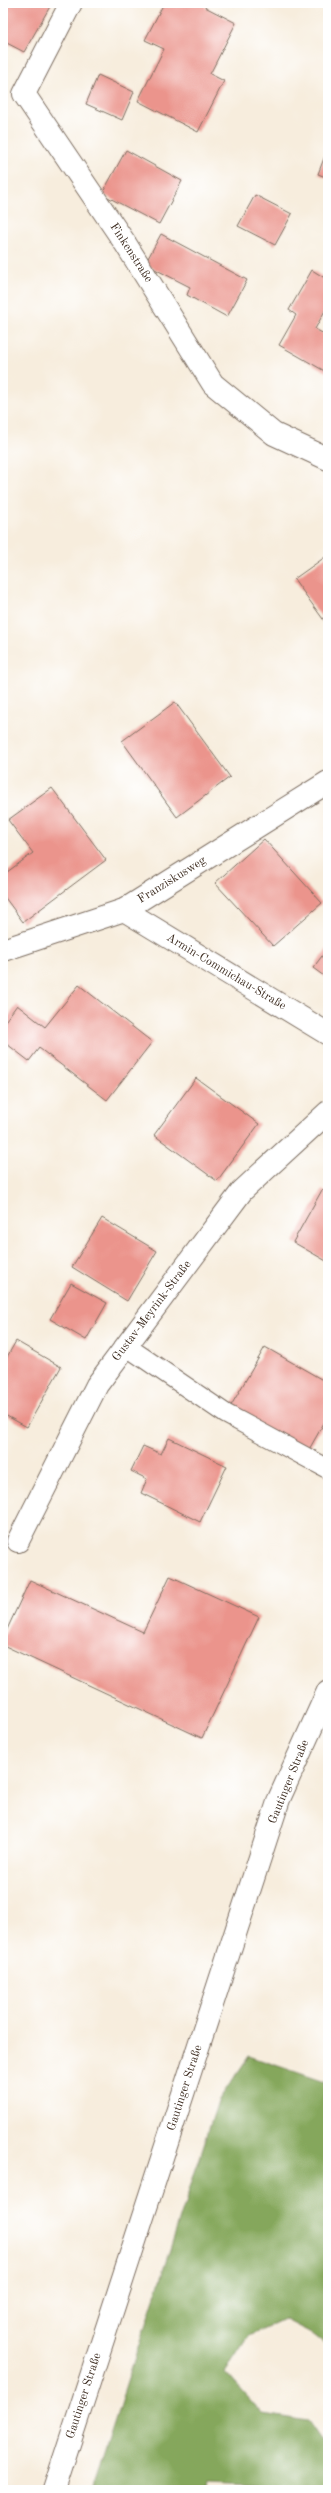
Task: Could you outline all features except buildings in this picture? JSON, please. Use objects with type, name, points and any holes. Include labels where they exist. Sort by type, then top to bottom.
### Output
[{"type":"street","name":"Finkenstraße","points":[[71,3],[24,94],[125,243],[213,384],[274,434],[328,459]]},
{"type":"street","name":"Franziskusweg","points":[[3,950],[124,910],[328,782]]},
{"type":"street","name":"Armin-Commichau-Straße","points":[[124,910],[328,1034]]},
{"type":"street","name":"Gustav-Meyrink-Straße","points":[[18,1542],[97,1385],[242,1191],[328,1112]]},
{"type":"street","name":"Gautinger Straße","points":[[54,2490],[279,1799],[328,1691]]},
{"type":"lane","points":[[126,1346],[226,1414],[328,1469]]},
{"type":"green space","points":[[249,2056],[328,2083],[328,2346],[311,2333],[284,2319],[249,2335],[225,2372],[263,2414],[308,2421],[328,2450],[328,2483],[320,2488],[209,2482],[208,2490],[92,2490],[218,2101]]}]
